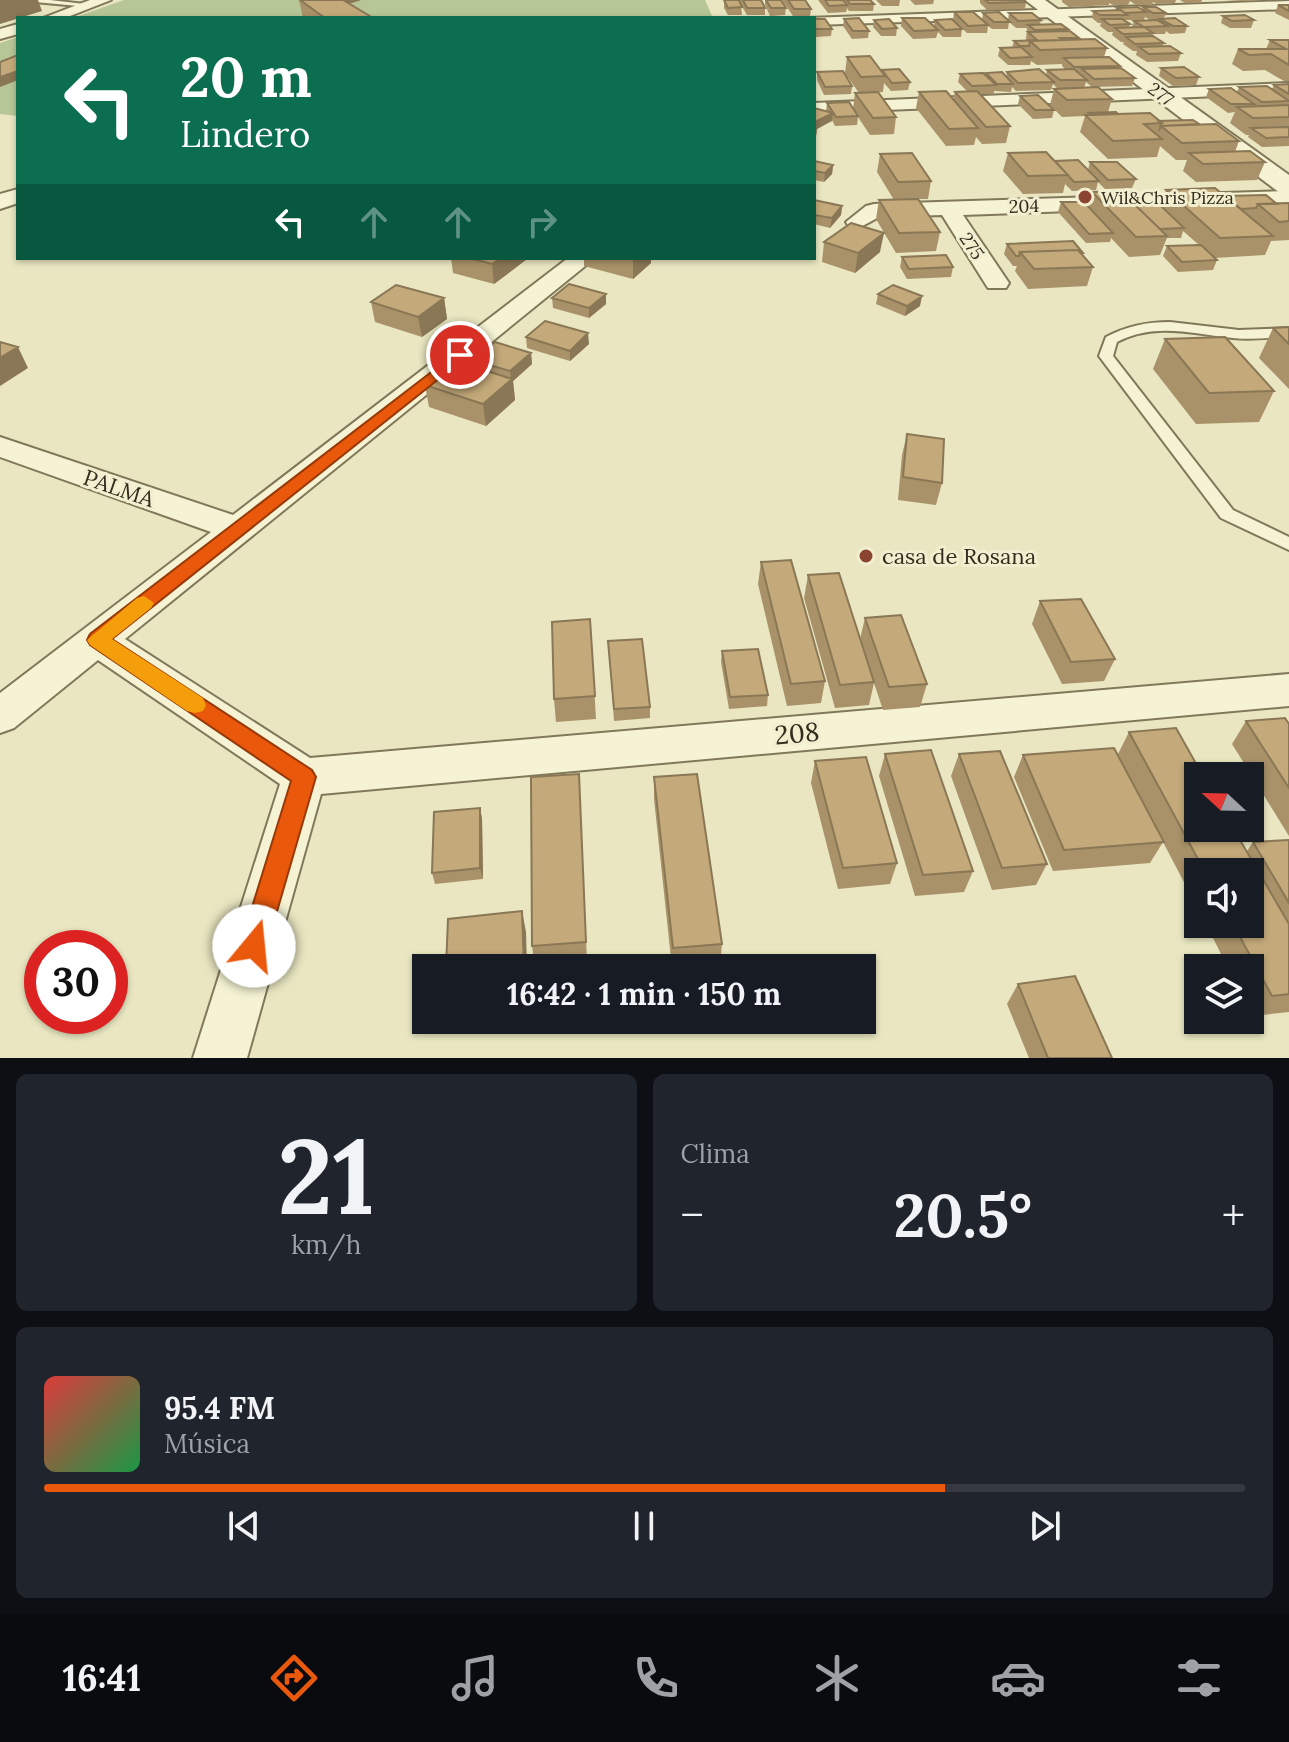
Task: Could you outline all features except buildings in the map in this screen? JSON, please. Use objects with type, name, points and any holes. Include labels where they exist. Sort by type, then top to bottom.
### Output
[{"type":"street","points":[[56,16],[97,3]]},
{"type":"street","points":[[816,20],[1042,6],[1289,5]]},
{"type":"street","name":"277","points":[[1042,6],[1289,187]]},
{"type":"street","points":[[816,108],[1289,88]]},
{"type":"street","points":[[0,202],[15,184]]},
{"type":"street","name":"204","points":[[857,222],[874,211],[1289,197]]},
{"type":"street","name":"275","points":[[948,208],[997,283]]},
{"type":"street","points":[[0,716],[580,260]]},
{"type":"street","name":"PALMA","points":[[0,446],[238,529]]},
{"type":"street","points":[[97,640],[304,777],[220,1058]]},
{"type":"street","name":"208","points":[[304,777],[1289,690]]},
{"type":"lane","points":[[17,0],[97,3]]},
{"type":"lane","points":[[1289,332],[1236,334],[1166,324],[1126,330],[1111,340],[1106,356],[1227,514],[1289,544]]},
{"type":"green space","points":[[124,0],[705,0],[712,16],[79,16]]},
{"type":"green space","points":[[16,38],[16,116],[0,114],[0,43]]},
{"type":"slow traffic","points":[[144,603],[97,640],[195,705]]},
{"type":"place","name":"Wil&Chris Pizza","points":[[1085,197]]},
{"type":"place","name":"casa de Rosana","points":[[866,556]]},
{"type":"route","points":[[254,946],[304,777],[97,640],[460,355]]}]
